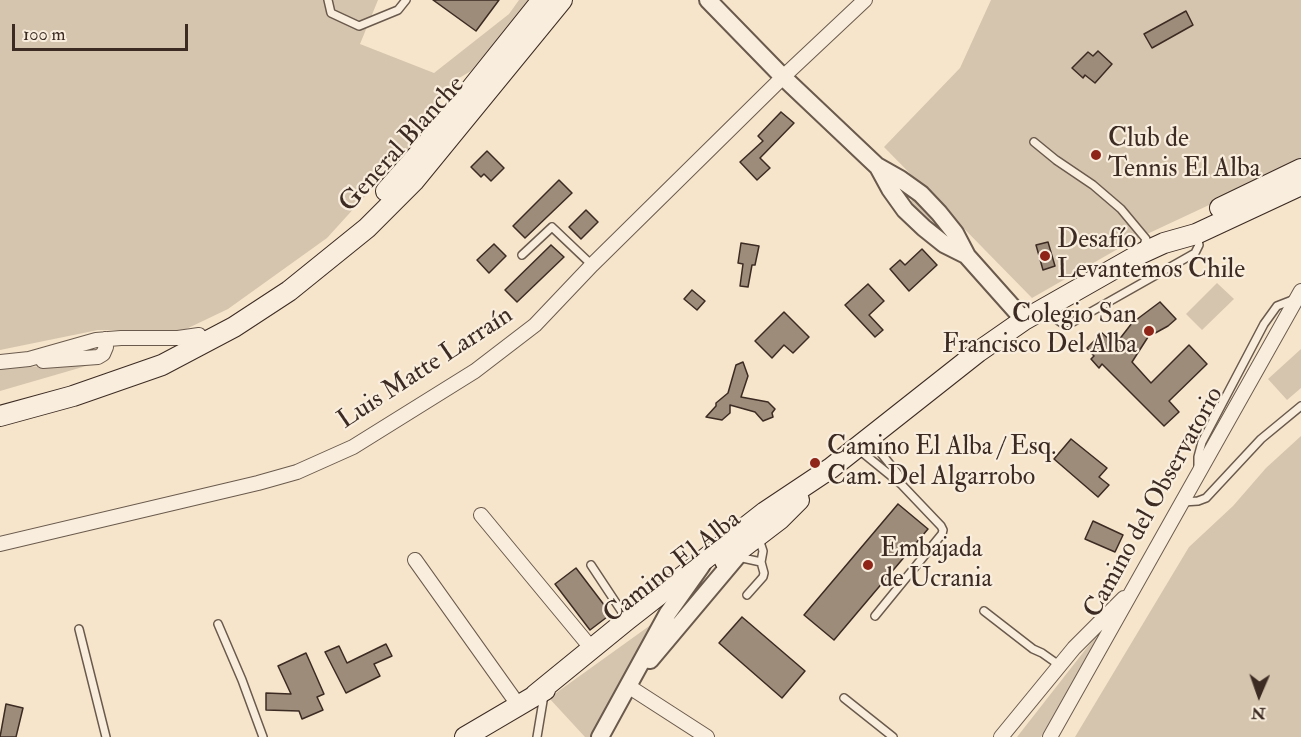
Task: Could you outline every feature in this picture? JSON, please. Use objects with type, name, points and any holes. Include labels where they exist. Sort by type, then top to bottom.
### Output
[{"type":"main road","name":"General Blanche","points":[[0,405],[110,372],[199,335],[238,313],[284,282],[361,217],[422,150],[542,0]]},
{"type":"main road","name":"General Blanche","points":[[0,416],[73,396],[162,365],[234,327],[307,278],[367,228],[414,181],[562,0]]},
{"type":"main road","name":"Camino El Alba","points":[[533,697],[765,512],[831,468],[978,351],[1047,306],[1150,245],[1264,182],[1301,169]]},
{"type":"main road","name":"Camino El Alba","points":[[1150,245],[1196,234],[1301,185]]},
{"type":"main road","name":"Camino El Alba","points":[[465,737],[600,658],[780,519],[831,468]]},
{"type":"street","name":"Luis Matte Larraín","points":[[0,544],[278,478],[334,456],[465,377],[506,349],[535,325],[592,265],[783,77],[865,0]]},
{"type":"street","points":[[714,2],[783,77],[877,166],[905,210],[937,238],[967,256],[1024,321]]},
{"type":"street","name":"Camino del Observatorio","points":[[1050,737],[1299,295]]},
{"type":"street","points":[[0,362],[29,359],[105,339],[199,335]]},
{"type":"street","points":[[481,515],[592,649]]},
{"type":"street","points":[[628,686],[747,546]]},
{"type":"street","points":[[600,737],[668,613],[707,559]]},
{"type":"street","points":[[415,560],[533,697]]},
{"type":"street","points":[[1001,737],[1059,665],[1136,586]]},
{"type":"street","points":[[628,686],[707,737]]},
{"type":"lane","points":[[328,0],[331,13],[358,26],[398,10],[406,0]]},
{"type":"lane","points":[[1034,142],[1056,160],[1093,184],[1120,209],[1150,245]]},
{"type":"lane","points":[[522,255],[552,227],[592,265]]},
{"type":"lane","points":[[1047,306],[1056,319],[1062,323],[1073,322],[1194,254],[1199,244],[1196,234]]},
{"type":"lane","points":[[1183,502],[1206,498],[1261,439],[1301,406]]},
{"type":"lane","points":[[863,443],[898,474],[901,484]]},
{"type":"lane","points":[[863,443],[943,530],[874,616]]},
{"type":"lane","points":[[747,546],[763,551],[761,562]]},
{"type":"lane","points":[[747,546],[764,569],[763,578],[747,595]]},
{"type":"lane","points":[[591,565],[627,620]]},
{"type":"lane","points":[[984,611],[1033,649],[1059,665]]},
{"type":"lane","points":[[218,624],[263,737]]},
{"type":"lane","points":[[79,629],[106,737]]},
{"type":"lane","points":[[533,697],[537,737]]},
{"type":"lane","points":[[844,698],[893,737]]},
{"type":"shaded area","points":[[0,0],[378,0],[360,44],[434,73],[509,14],[519,0],[530,0],[471,71],[454,81],[407,150],[327,238],[228,309],[182,331],[98,330],[0,350]]},
{"type":"shaded area","name":"Club de Tennis El Alba","points":[[991,0],[1301,0],[1301,162],[1130,242],[1032,298],[884,147],[960,68]]},
{"type":"shaded area","points":[[913,199],[933,212],[944,230],[942,232],[923,220],[910,202]]},
{"type":"shaded area","points":[[1217,283],[1234,299],[1202,330],[1186,314]]},
{"type":"shaded area","points":[[1301,349],[1301,388],[1287,400],[1268,379]]},
{"type":"shaded area","points":[[93,364],[0,391],[0,368]]},
{"type":"shaded area","points":[[1301,436],[1301,737],[1075,737],[1189,547],[1233,506],[1266,468]]},
{"type":"shaded area","points":[[659,619],[592,737],[585,737],[549,698]]},
{"type":"shaded area","points":[[1107,622],[1041,737],[1017,737]]},
{"type":"building","points":[[433,0],[499,0],[476,31]]},
{"type":"building","points":[[1186,11],[1193,25],[1152,48],[1144,34]]},
{"type":"building","points":[[1098,51],[1112,64],[1095,83],[1085,75],[1083,78],[1072,68],[1088,52],[1093,56]]},
{"type":"building","points":[[781,112],[794,123],[760,158],[770,168],[757,180],[740,162],[763,141],[758,136]]},
{"type":"building","points":[[487,151],[504,168],[491,181],[484,174],[481,177],[471,167]]},
{"type":"building","points":[[559,180],[572,193],[525,238],[513,226]]},
{"type":"building","points":[[586,210],[598,222],[581,239],[569,227]]},
{"type":"building","name":"Desafío Levantemos Chile","points":[[1048,242],[1055,266],[1043,270],[1036,245]]},
{"type":"building","points":[[741,243],[759,246],[755,265],[752,265],[748,287],[740,286],[743,264],[738,263]]},
{"type":"building","points":[[494,244],[506,256],[489,273],[477,260]]},
{"type":"building","points":[[551,245],[564,257],[517,302],[505,290]]},
{"type":"building","points":[[922,249],[937,265],[909,291],[890,269],[900,260],[905,265]]},
{"type":"building","points":[[868,284],[884,301],[869,315],[883,330],[875,337],[845,305]]},
{"type":"building","points":[[692,290],[705,301],[697,310],[684,299]]},
{"type":"building","points":[[1160,302],[1176,319],[1148,337],[1132,362],[1151,383],[1189,345],[1207,364],[1169,401],[1179,412],[1164,426],[1102,364],[1099,368],[1091,359],[1094,356],[1087,348],[1102,333],[1115,345],[1132,323]]},
{"type":"building","points":[[784,312],[809,337],[793,353],[784,345],[772,358],[755,341]]},
{"type":"building","points":[[743,362],[748,376],[741,397],[768,402],[775,409],[772,413],[773,417],[763,421],[755,412],[730,405],[730,413],[722,420],[706,417],[716,403],[728,393],[736,365]]},
{"type":"building","points":[[1071,439],[1107,468],[1099,477],[1109,485],[1098,497],[1054,459]]},
{"type":"building","points":[[898,504],[928,529],[834,640],[804,615]]},
{"type":"building","points":[[1093,521],[1123,535],[1115,552],[1085,539]]},
{"type":"building","points":[[576,568],[611,614],[590,630],[555,584]]},
{"type":"building","points":[[742,617],[805,671],[782,698],[719,643]]},
{"type":"building","points":[[386,644],[392,656],[374,664],[380,676],[346,693],[325,652],[339,646],[347,663]]},
{"type":"building","points":[[306,653],[324,694],[317,697],[323,710],[302,719],[299,711],[266,710],[266,693],[291,694],[278,666]]},
{"type":"building","points":[[6,704],[23,708],[16,737],[0,737]]},
{"type":"place","name":"Club de Tennis El Alba","points":[[1096,155]]},
{"type":"place","name":"Desafío Levantemos Chile","points":[[1045,256]]},
{"type":"place","name":"Colegio San Francisco Del Alba","points":[[1149,331]]},
{"type":"place","name":"Camino El Alba / Esq. Cam. Del Algarrobo","points":[[815,463]]},
{"type":"place","name":"Embajada de Ucrania","points":[[868,565]]}]
